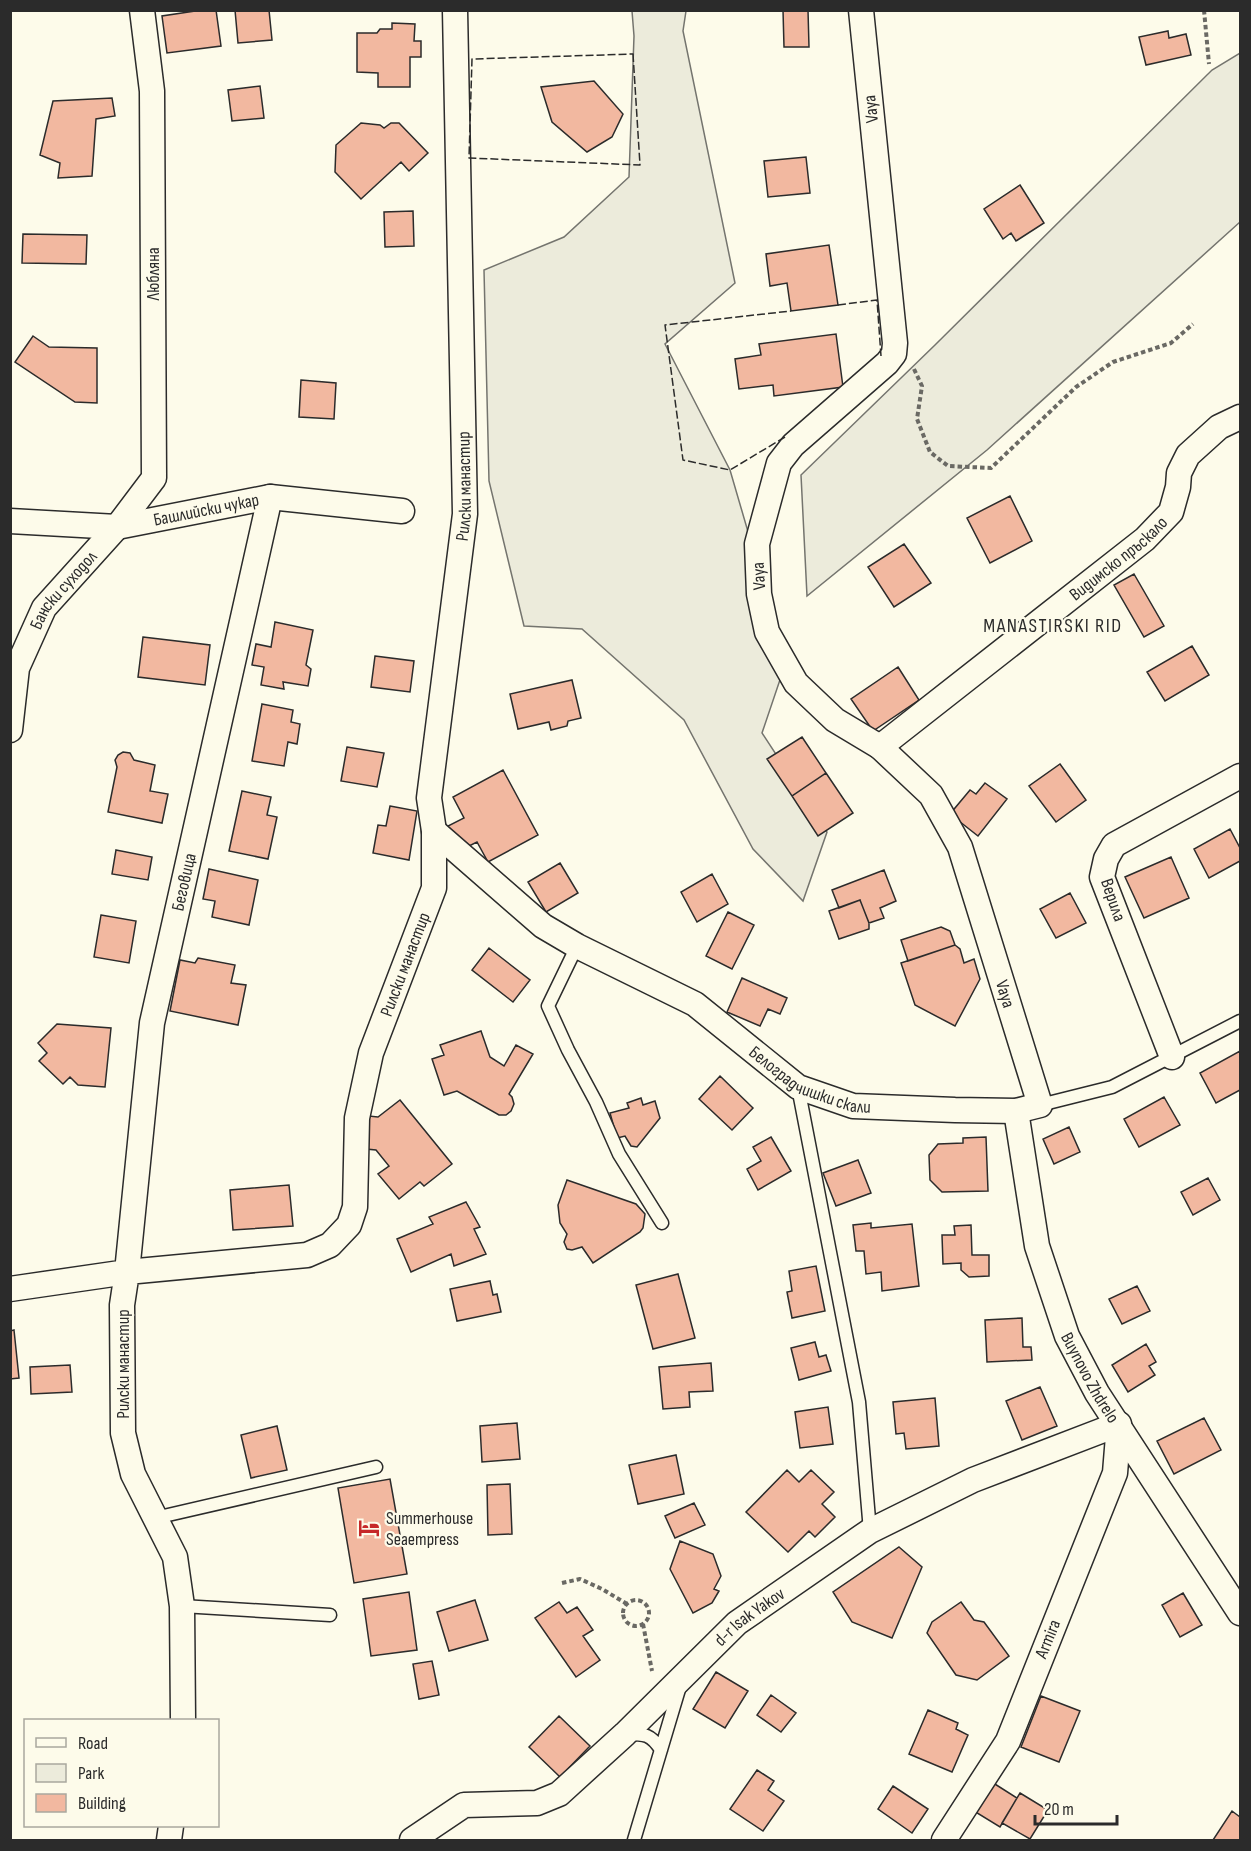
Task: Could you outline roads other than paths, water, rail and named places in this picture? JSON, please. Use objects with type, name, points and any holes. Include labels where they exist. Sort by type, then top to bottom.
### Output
[{"type":"street","name":"Любляна","points":[[117,526],[154,478],[152,91],[142,10]]},
{"type":"street","name":"Рилски манастир","points":[[183,1719],[182,1606],[175,1557],[133,1474],[123,1433],[122,1305],[128,1272],[307,1255],[330,1245],[349,1225],[355,1207],[357,1118],[371,1053],[434,888],[434,831],[429,798],[465,514],[455,10]]},
{"type":"street","name":"Vaya","points":[[861,10],[895,343],[894,354],[887,363],[793,445],[779,463],[757,544],[759,594],[767,632],[796,683],[835,720],[880,747],[931,795],[960,847],[1040,1106]]},
{"type":"street","name":"Видимско пръскало","points":[[880,747],[1145,539],[1171,512],[1178,488],[1179,473],[1188,455],[1219,427],[1240,417]]},
{"type":"street","name":"Башлийски чукар","points":[[10,521],[117,526],[270,497],[402,511]]},
{"type":"street","name":"Беговица","points":[[128,1272],[152,1023],[270,497]]},
{"type":"street","name":"Бански суходол","points":[[11,718],[17,668],[44,608],[117,526]]},
{"type":"street","name":"Верила","points":[[1172,1057],[1102,877],[1106,859],[1114,845],[1240,776]]},
{"type":"street","name":"Белоградчишки скали","points":[[434,831],[543,926],[695,1004],[798,1088],[853,1106],[1016,1111],[1040,1106]]},
{"type":"street","name":"Buynovo Zhdrelo","points":[[1016,1111],[1036,1246],[1067,1336],[1097,1393],[1240,1613]]},
{"type":"street","points":[[10,1289],[128,1272]]},
{"type":"street","name":"d-r Isak Yakov","points":[[412,1840],[464,1804],[537,1803],[559,1794],[625,1734],[737,1623],[870,1531],[973,1480],[1119,1424]]},
{"type":"street","name":"Armira","points":[[944,1840],[1008,1741],[1115,1473],[1119,1424]]},
{"type":"lane","points":[[577,945],[548,1006],[619,1154],[662,1223]]},
{"type":"lane","name":"Белоградчишки скали","points":[[1040,1106],[1112,1087],[1240,1021]]},
{"type":"lane","points":[[798,1088],[859,1402],[870,1531]]},
{"type":"lane","points":[[155,1518],[376,1467]]},
{"type":"lane","points":[[182,1606],[330,1616]]},
{"type":"lane","points":[[634,1840],[661,1750],[674,1686]]},
{"type":"lane","points":[[625,1734],[642,1734],[654,1739],[661,1750]]},
{"type":"place","name":"Summerhouse Seaempress","points":[[369,1528]]},
{"type":"district","name":"MANASTIRSKI RID","points":[[1053,626]]}]
